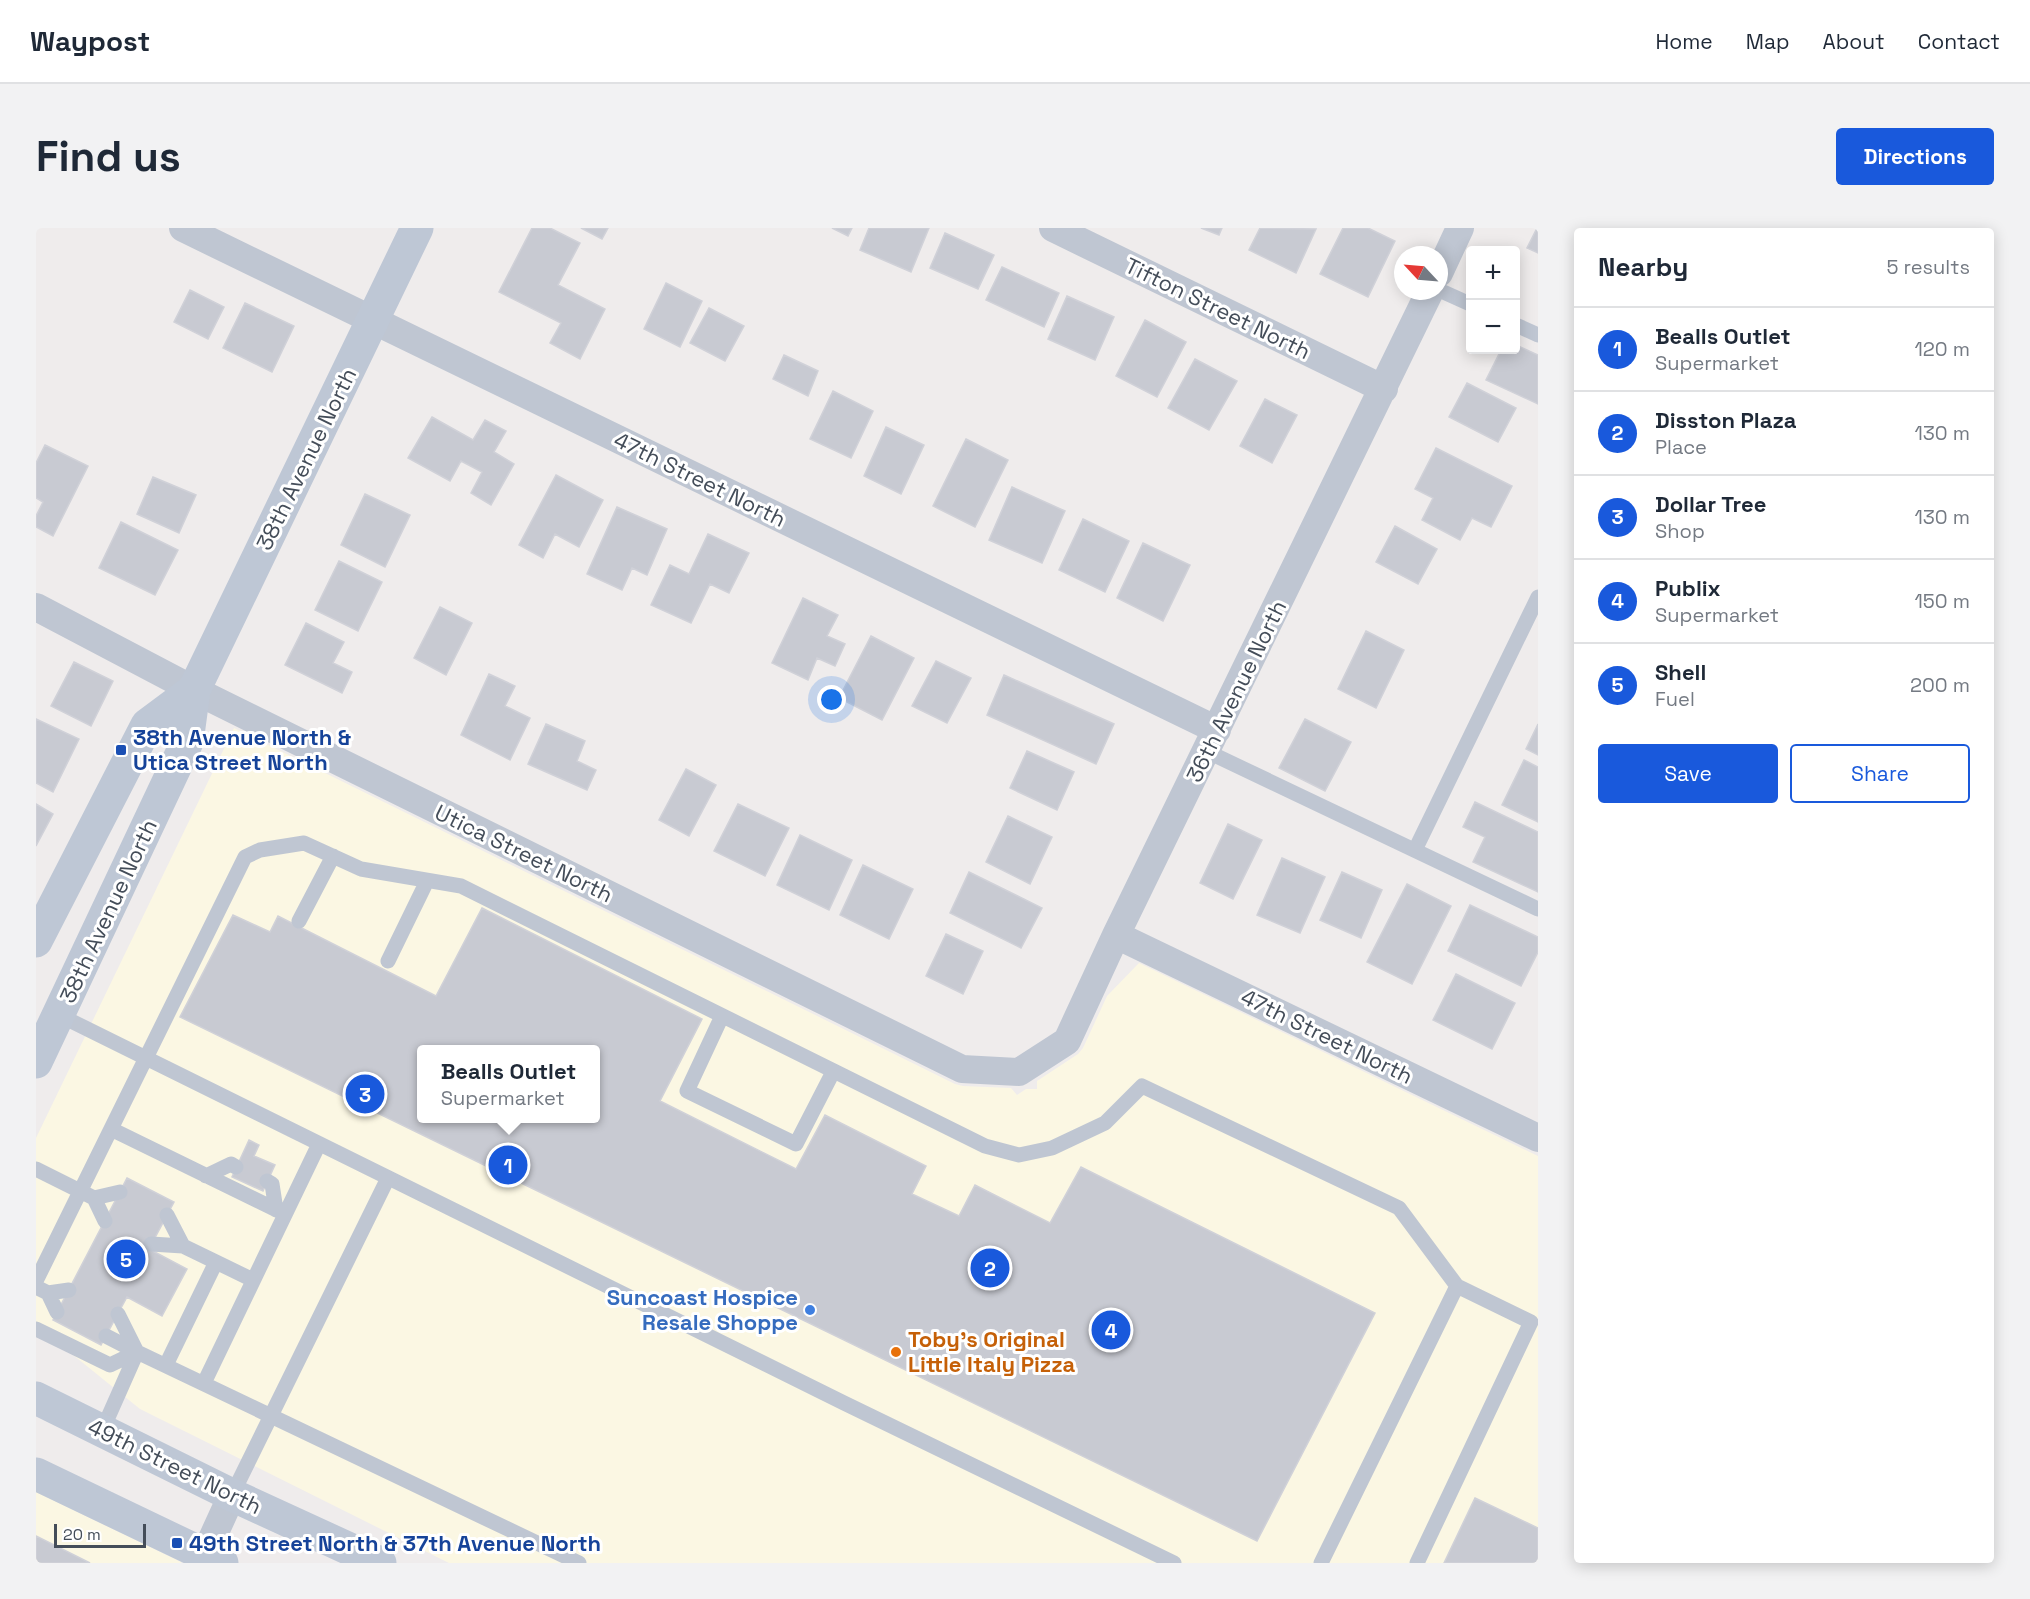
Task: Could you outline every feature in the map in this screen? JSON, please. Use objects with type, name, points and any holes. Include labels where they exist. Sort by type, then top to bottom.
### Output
[{"type":"main road","name":"38th Avenue North","points":[[36,1062],[187,742],[194,690],[417,228]]},
{"type":"main road","name":"38th Avenue North","points":[[36,941],[147,724],[194,690]]},
{"type":"main road","name":"49th Street North","points":[[36,1398],[232,1495],[380,1563]]},
{"type":"main road","points":[[36,1474],[209,1560]]},
{"type":"street","name":"47th Street North","points":[[183,228],[372,320],[1212,741]]},
{"type":"street","name":"Tifton Street North","points":[[1053,228],[1384,389]]},
{"type":"street","points":[[1448,254],[1460,228]]},
{"type":"street","name":"36th Avenue North","points":[[1019,1072],[1067,1041],[1116,935],[1426,300]]},
{"type":"street","name":"Utica Street North","points":[[36,607],[194,690],[962,1070],[1019,1072]]},
{"type":"street","name":"47th Street North","points":[[1116,935],[1537,1135]]},
{"type":"street","points":[[209,1560],[232,1495]]},
{"type":"lane","points":[[1448,294],[1466,302]]},
{"type":"lane","points":[[1520,327],[1538,335]]},
{"type":"lane","points":[[1415,850],[1538,597]]},
{"type":"lane","points":[[1212,741],[1415,850],[1538,909]]},
{"type":"lane","points":[[36,1281],[87,1195],[111,1129],[245,857],[260,850],[304,843],[361,869],[460,886],[985,1146],[1019,1155],[1052,1148],[1105,1123],[1142,1086],[1399,1208],[1457,1286],[1535,1323],[1417,1563]]},
{"type":"lane","points":[[299,921],[333,856]]},
{"type":"lane","points":[[388,961],[427,881]]},
{"type":"lane","points":[[59,1014],[865,1414],[1174,1563]]},
{"type":"lane","points":[[722,1017],[687,1091],[795,1144],[833,1072]]},
{"type":"lane","points":[[111,1129],[280,1212]]},
{"type":"lane","points":[[204,1383],[253,1280],[280,1212],[319,1144]]},
{"type":"lane","points":[[207,1176],[231,1164],[236,1167]]},
{"type":"lane","points":[[36,1169],[87,1195],[105,1221]]},
{"type":"lane","points":[[232,1495],[388,1178]]},
{"type":"lane","points":[[267,1181],[272,1184],[280,1212]]},
{"type":"lane","points":[[87,1195],[120,1192]]},
{"type":"lane","points":[[167,1215],[183,1246]]},
{"type":"lane","points":[[151,1244],[183,1246],[253,1280]]},
{"type":"lane","points":[[166,1365],[216,1263]]},
{"type":"lane","points":[[1321,1563],[1457,1286]]},
{"type":"lane","points":[[42,1290],[69,1290]]},
{"type":"lane","points":[[42,1290],[57,1312]]},
{"type":"lane","points":[[118,1314],[137,1352]]},
{"type":"lane","points":[[36,1329],[110,1365],[137,1352]]},
{"type":"lane","points":[[106,1336],[579,1563]]},
{"type":"lane","points":[[102,1431],[137,1352]]},
{"type":"shaded area","points":[[234,728],[955,1084],[1011,1088],[1017,1095],[1026,1089],[1037,1089],[1037,1081],[1078,1054],[1083,1048],[1107,996],[1139,963],[1538,1156],[1538,1563],[449,1563],[140,1409],[36,1325],[36,1138]]},
{"type":"shaded area","points":[[36,1492],[181,1562],[181,1563],[36,1563]]},
{"type":"building","points":[[532,228],[550,228],[580,243],[558,285],[605,309],[580,359],[550,343],[561,323],[499,292]]},
{"type":"building","points":[[581,228],[608,228],[602,239]]},
{"type":"building","points":[[832,228],[852,228],[848,236]]},
{"type":"building","points":[[869,228],[929,228],[911,272],[860,250]]},
{"type":"building","points":[[1201,228],[1222,228],[1219,235]]},
{"type":"building","points":[[1260,228],[1316,229],[1296,273],[1249,250]]},
{"type":"building","points":[[1343,228],[1368,228],[1395,241],[1368,297],[1320,274]]},
{"type":"building","points":[[1538,228],[1538,253],[1527,248]]},
{"type":"building","points":[[945,233],[994,255],[978,289],[930,268]]},
{"type":"building","points":[[1002,267],[1059,293],[1044,327],[986,300]]},
{"type":"building","points":[[666,283],[702,301],[680,347],[644,329]]},
{"type":"building","points":[[190,290],[224,307],[208,339],[174,322]]},
{"type":"building","points":[[1067,296],[1114,317],[1095,360],[1048,339]]},
{"type":"building","points":[[245,303],[294,326],[272,372],[223,348]]},
{"type":"building","points":[[709,308],[744,326],[725,361],[690,343]]},
{"type":"building","points":[[1145,320],[1186,342],[1157,397],[1116,376]]},
{"type":"building","points":[[1520,347],[1538,355],[1538,404],[1486,380],[1499,354],[1520,354]]},
{"type":"building","points":[[784,355],[818,371],[808,396],[773,379]]},
{"type":"building","points":[[1195,359],[1237,381],[1209,430],[1168,408]]},
{"type":"building","points":[[1467,383],[1516,408],[1498,442],[1449,417]]},
{"type":"building","points":[[833,391],[873,411],[851,458],[810,439]]},
{"type":"building","points":[[1265,399],[1297,415],[1272,463],[1240,446]]},
{"type":"building","points":[[432,417],[473,440],[485,420],[506,431],[494,452],[514,464],[491,505],[471,493],[482,472],[461,461],[450,481],[408,458]]},
{"type":"building","points":[[886,427],[924,445],[901,494],[864,476]]},
{"type":"building","points":[[966,439],[1008,460],[975,527],[933,506]]},
{"type":"building","points":[[45,445],[88,466],[53,536],[36,527],[36,516],[43,502],[36,498],[36,463]]},
{"type":"building","points":[[1436,448],[1512,486],[1491,527],[1472,518],[1460,540],[1422,520],[1433,498],[1415,489]]},
{"type":"building","points":[[556,475],[603,500],[579,547],[555,534],[543,558],[519,545]]},
{"type":"building","points":[[153,477],[196,495],[179,533],[137,514]]},
{"type":"building","points":[[1012,487],[1065,511],[1042,563],[989,540]]},
{"type":"building","points":[[365,494],[410,515],[385,567],[341,545]]},
{"type":"building","points":[[617,507],[667,529],[647,575],[632,568],[622,590],[587,574]]},
{"type":"building","points":[[1083,519],[1129,541],[1105,592],[1059,570]]},
{"type":"building","points":[[121,522],[178,550],[155,595],[99,568]]},
{"type":"building","points":[[1395,526],[1437,549],[1418,584],[1376,562]]},
{"type":"building","points":[[708,534],[749,553],[729,593],[710,584],[691,623],[651,605],[670,565],[689,574]]},
{"type":"building","points":[[1143,543],[1190,565],[1163,621],[1117,598]]},
{"type":"building","points":[[339,561],[382,582],[358,631],[315,610]]},
{"type":"building","points":[[803,598],[838,615],[827,636],[845,644],[835,666],[817,658],[808,680],[772,663]]},
{"type":"building","points":[[440,607],[472,623],[446,675],[414,658]]},
{"type":"building","points":[[306,623],[344,642],[333,663],[352,672],[342,693],[285,665]]},
{"type":"building","points":[[1366,631],[1404,650],[1376,708],[1338,689]]},
{"type":"building","points":[[871,636],[914,658],[882,720],[839,698]]},
{"type":"building","points":[[936,661],[971,678],[947,723],[912,706]]},
{"type":"building","points":[[74,662],[113,681],[91,726],[51,706]]},
{"type":"building","points":[[489,674],[515,686],[505,706],[530,718],[510,760],[461,735]]},
{"type":"building","points":[[1004,675],[1114,724],[1096,764],[987,715]]},
{"type":"building","points":[[36,719],[79,739],[53,792],[36,783]]},
{"type":"building","points":[[1305,719],[1351,742],[1325,791],[1279,768]]},
{"type":"building","points":[[546,724],[585,741],[577,761],[596,770],[587,790],[528,764]]},
{"type":"building","points":[[1538,724],[1538,755],[1526,749]]},
{"type":"building","points":[[1027,751],[1074,772],[1057,810],[1010,788]]},
{"type":"building","points":[[1524,760],[1538,767],[1538,822],[1502,805]]},
{"type":"building","points":[[686,769],[716,785],[689,836],[659,820]]},
{"type":"building","points":[[1475,802],[1538,832],[1538,892],[1473,862],[1485,837],[1463,827]]},
{"type":"building","points":[[36,804],[53,814],[36,846]]},
{"type":"building","points":[[738,804],[789,828],[765,876],[714,851]]},
{"type":"building","points":[[1008,816],[1052,837],[1030,884],[986,862]]},
{"type":"building","points":[[1228,824],[1262,840],[1233,899],[1200,883]]},
{"type":"building","points":[[800,835],[852,860],[829,910],[777,885]]},
{"type":"building","points":[[1282,858],[1325,877],[1300,933],[1257,915]]},
{"type":"building","points":[[863,865],[913,889],[889,939],[840,915]]},
{"type":"building","points":[[969,872],[1042,908],[1021,948],[950,913]]},
{"type":"building","points":[[1342,872],[1382,890],[1361,938],[1320,920]]},
{"type":"building","points":[[1407,884],[1451,906],[1412,984],[1367,962]]},
{"type":"building","points":[[1470,905],[1538,937],[1538,952],[1521,986],[1448,951]]},
{"type":"building","points":[[482,908],[702,1019],[660,1101],[796,1169],[825,1115],[926,1166],[912,1194],[959,1216],[975,1185],[1050,1223],[1081,1167],[1375,1313],[1257,1541],[180,1017],[233,915],[270,932],[278,916],[436,996]]},
{"type":"building","points":[[946,934],[983,951],[963,994],[926,976]]},
{"type":"building","points":[[1456,974],[1515,1003],[1492,1049],[1433,1020]]},
{"type":"building","points":[[249,1140],[259,1145],[254,1156],[275,1165],[263,1191],[232,1177]]},
{"type":"building","points":[[127,1178],[174,1202],[149,1249],[187,1269],[162,1316],[127,1297],[101,1345],[53,1320]]},
{"type":"building","points":[[1475,1498],[1538,1528],[1538,1563],[1444,1563]]},
{"type":"building","points":[[36,1536],[90,1563],[36,1563]]},
{"type":"place","name":"38th Avenue North & Utica Street North","points":[[121,750]]},
{"type":"place","name":"Dollar Tree","points":[[365,1094]]},
{"type":"place","name":"Bealls Outlet","points":[[508,1165]]},
{"type":"place","name":"Shell","points":[[126,1259]]},
{"type":"place","name":"Disston Plaza","points":[[990,1268]]},
{"type":"place","name":"Suncoast Hospice Resale Shoppe","points":[[810,1310]]},
{"type":"place","name":"Publix","points":[[1111,1330]]},
{"type":"place","name":"Toby's Original Little Italy Pizza","points":[[896,1352]]},
{"type":"place","name":"49th Street North & 37th Avenue North","points":[[177,1543]]}]
